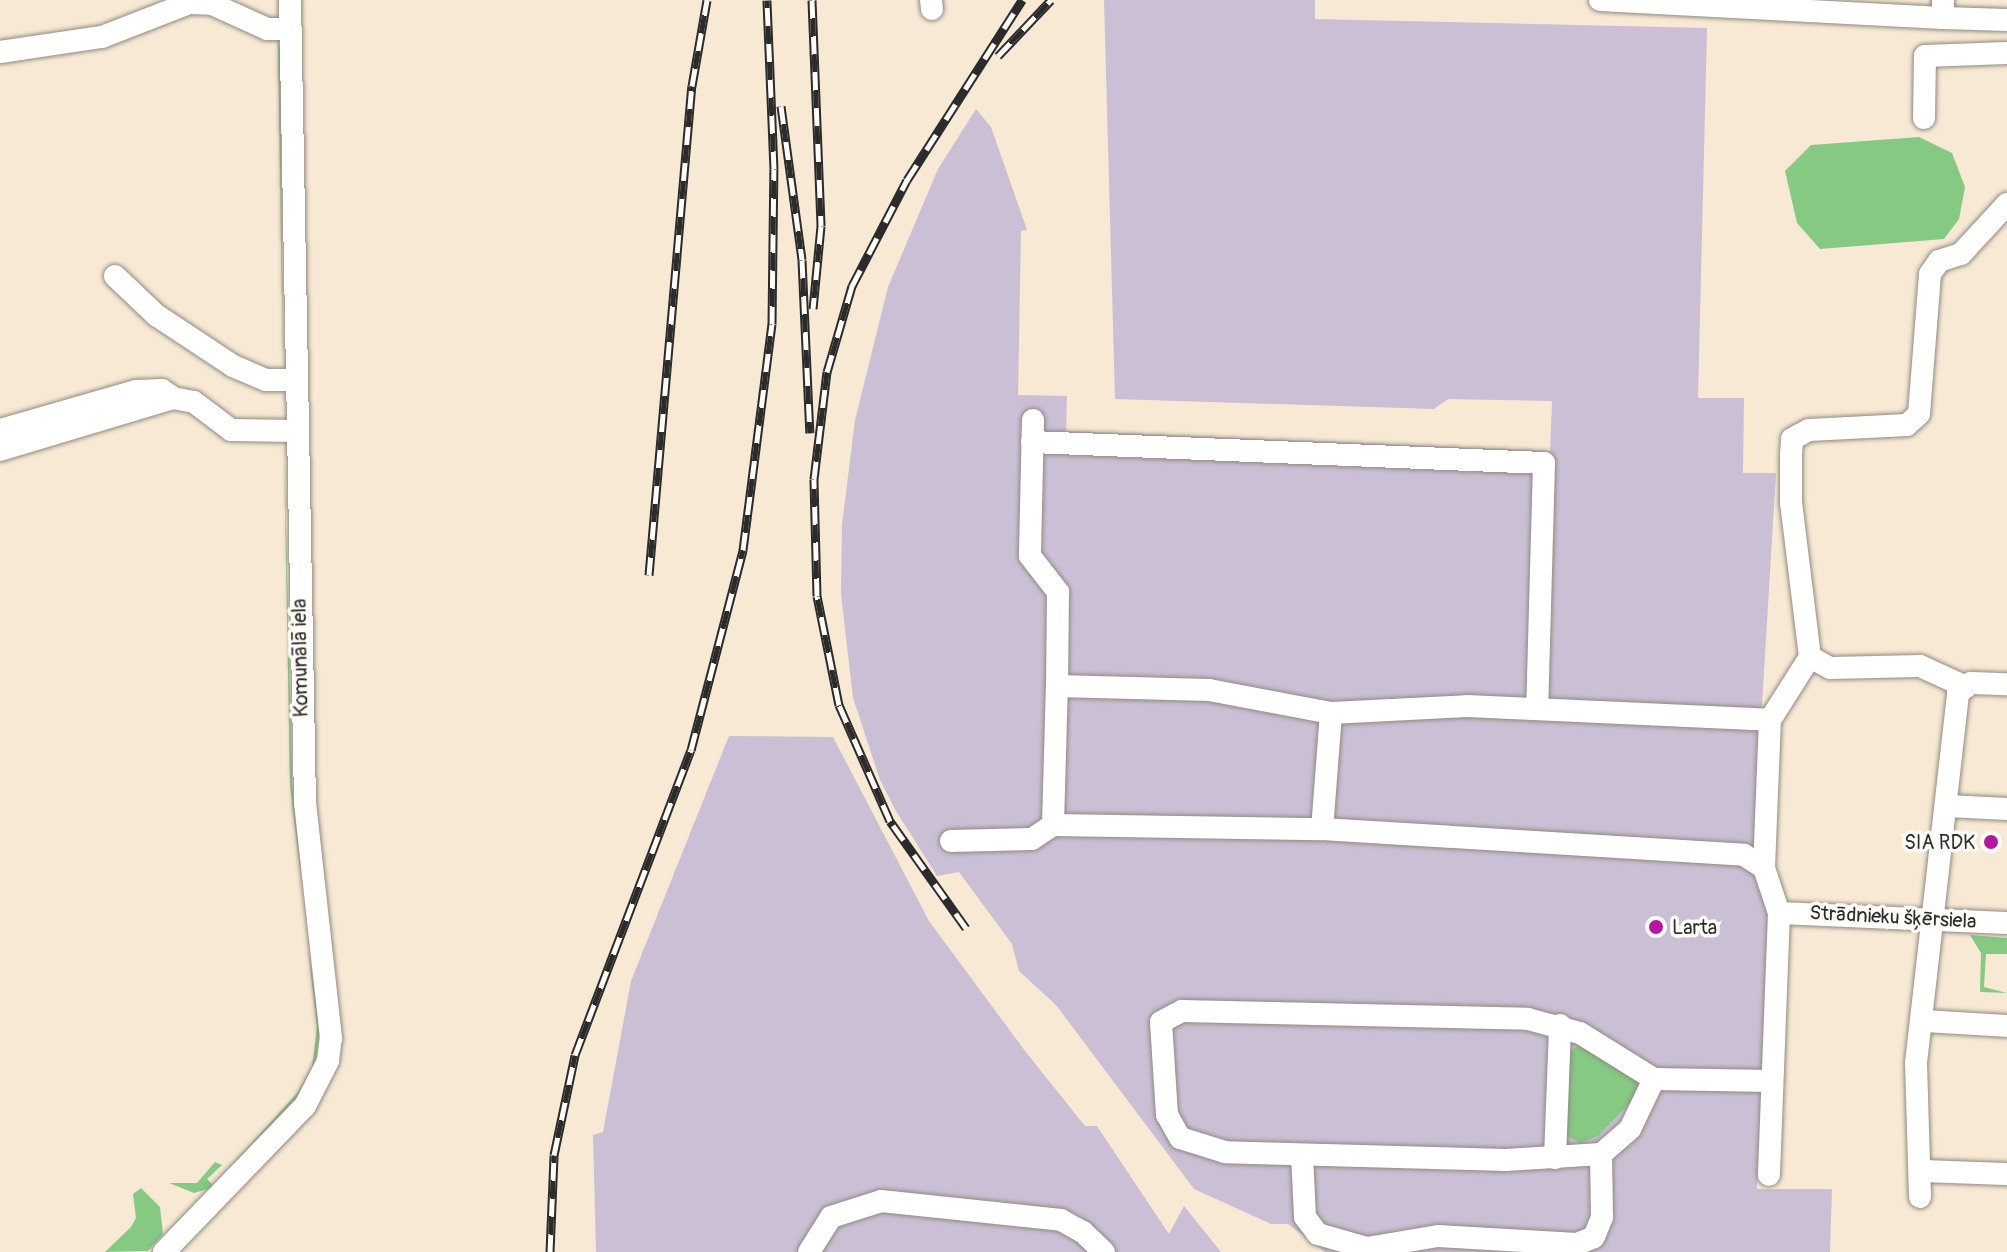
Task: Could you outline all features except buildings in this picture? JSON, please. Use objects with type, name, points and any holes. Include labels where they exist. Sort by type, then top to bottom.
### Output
[{"type":"street","name":"Komunālā iela","points":[[164,1252],[305,1106],[328,1061],[331,1038],[305,803],[290,0]]},
{"type":"street","points":[[1600,0],[1943,9],[2007,20]]},
{"type":"street","points":[[0,52],[102,37],[189,3],[212,4],[267,29],[291,29]]},
{"type":"street","points":[[1924,118],[1925,56],[2007,53]]},
{"type":"street","points":[[1769,1175],[1779,913],[1764,868],[1770,720],[1810,657],[1791,503],[1792,439],[1809,430],[1907,425],[1919,414],[1930,274],[1939,261],[1961,254],[2007,204]]},
{"type":"street","points":[[115,276],[156,315],[233,366],[266,380],[296,380]]},
{"type":"street","points":[[0,430],[136,391],[162,390],[173,398],[194,402],[231,430],[296,431]]},
{"type":"street","points":[[0,450],[173,398]]},
{"type":"street","points":[[1053,825],[1058,592],[1030,556],[1033,431],[1544,463],[1537,709]]},
{"type":"street","points":[[1810,657],[1830,668],[1920,666],[1966,687],[2007,684]]},
{"type":"street","points":[[1057,686],[1209,690],[1331,713],[1467,706],[1770,720]]},
{"type":"street","points":[[1920,1197],[1916,1063],[1923,1021],[1930,920],[1948,806],[1958,693],[1966,687]]},
{"type":"street","points":[[1322,829],[1331,713]]},
{"type":"street","points":[[1948,806],[2007,809]]},
{"type":"street","points":[[951,841],[1032,839],[1053,825],[1322,829],[1744,855],[1764,868]]},
{"type":"street","name":"Strādnieku šķērsiela","points":[[1779,913],[2007,923]]},
{"type":"street","points":[[1182,1011],[1528,1019],[1560,1025],[1647,1070],[1654,1079],[1630,1129],[1601,1154],[1555,1158],[1225,1152],[1180,1138],[1167,1115],[1161,1022],[1182,1011]]},
{"type":"street","points":[[1923,1021],[2007,1026]]},
{"type":"street","points":[[1555,1158],[1560,1025]]},
{"type":"street","points":[[1654,1079],[1771,1081]]},
{"type":"street","points":[[1302,1155],[1305,1217],[1318,1234],[1367,1248],[1438,1236],[1577,1244],[1594,1237],[1602,1217],[1601,1154]]},
{"type":"street","points":[[1921,1171],[2007,1174]]},
{"type":"street","points":[[809,1252],[831,1217],[863,1202],[881,1201],[1061,1220],[1104,1252]]},
{"type":"shaded area","points":[[1104,0],[1315,0],[1315,19],[1707,28],[1698,398],[1744,398],[1743,473],[1776,473],[1752,871],[1769,898],[1757,1189],[1832,1189],[1830,1252],[1325,1252],[1288,1224],[1271,1224],[1194,1189],[1056,1005],[1019,971],[1012,944],[959,872],[937,876],[896,811],[880,780],[853,698],[841,594],[842,525],[855,420],[888,287],[938,169],[976,109],[991,127],[1027,230],[1021,231],[1018,395],[1067,396],[1066,431],[1550,451],[1552,401],[1448,399],[1434,409],[1115,399]]},
{"type":"shaded area","points":[[729,736],[833,737],[929,921],[1025,1051],[1085,1126],[1097,1126],[1169,1234],[1184,1206],[1221,1252],[596,1252],[593,1135],[603,1132],[631,981]]},
{"type":"green space","points":[[276,38],[280,49],[283,365],[278,46]]},
{"type":"green space","points":[[1919,137],[1952,153],[1965,187],[1959,219],[1944,239],[1820,249],[1797,223],[1785,171],[1811,145]]},
{"type":"green space","points":[[284,445],[292,782],[302,886],[290,785]]},
{"type":"green space","points":[[1970,935],[2007,938],[2007,954],[1986,954],[1984,987],[2007,993],[1980,992],[1981,953]]},
{"type":"green space","points":[[308,949],[320,1025],[315,1068],[304,1090],[219,1179],[298,1092],[312,1067],[317,1027]]},
{"type":"green space","points":[[1581,1043],[1636,1078],[1640,1092],[1598,1136],[1580,1143],[1566,1135],[1567,1054]]},
{"type":"green space","points":[[215,1162],[222,1165],[207,1179],[213,1185],[208,1189],[194,1193],[169,1183],[197,1183]]},
{"type":"green space","points":[[141,1188],[160,1207],[163,1234],[148,1251],[105,1252],[131,1227],[136,1218],[133,1194]]},
{"type":"railway","points":[[649,575],[692,86],[707,0]]},
{"type":"railway","points":[[550,1252],[554,1155],[575,1055],[691,750],[743,550],[772,324],[774,169],[767,0]]},
{"type":"railway","points":[[812,0],[821,226],[813,309]]},
{"type":"railway","points":[[966,928],[890,821],[839,705],[817,596],[814,479],[827,372],[852,286],[907,180],[1022,0]]},
{"type":"railway","points":[[998,56],[1051,0]]},
{"type":"railway","points":[[781,106],[802,260],[810,433]]},
{"type":"place","name":"SIA RDK","points":[[1991,842]]},
{"type":"place","name":"Larta","points":[[1656,927]]}]
